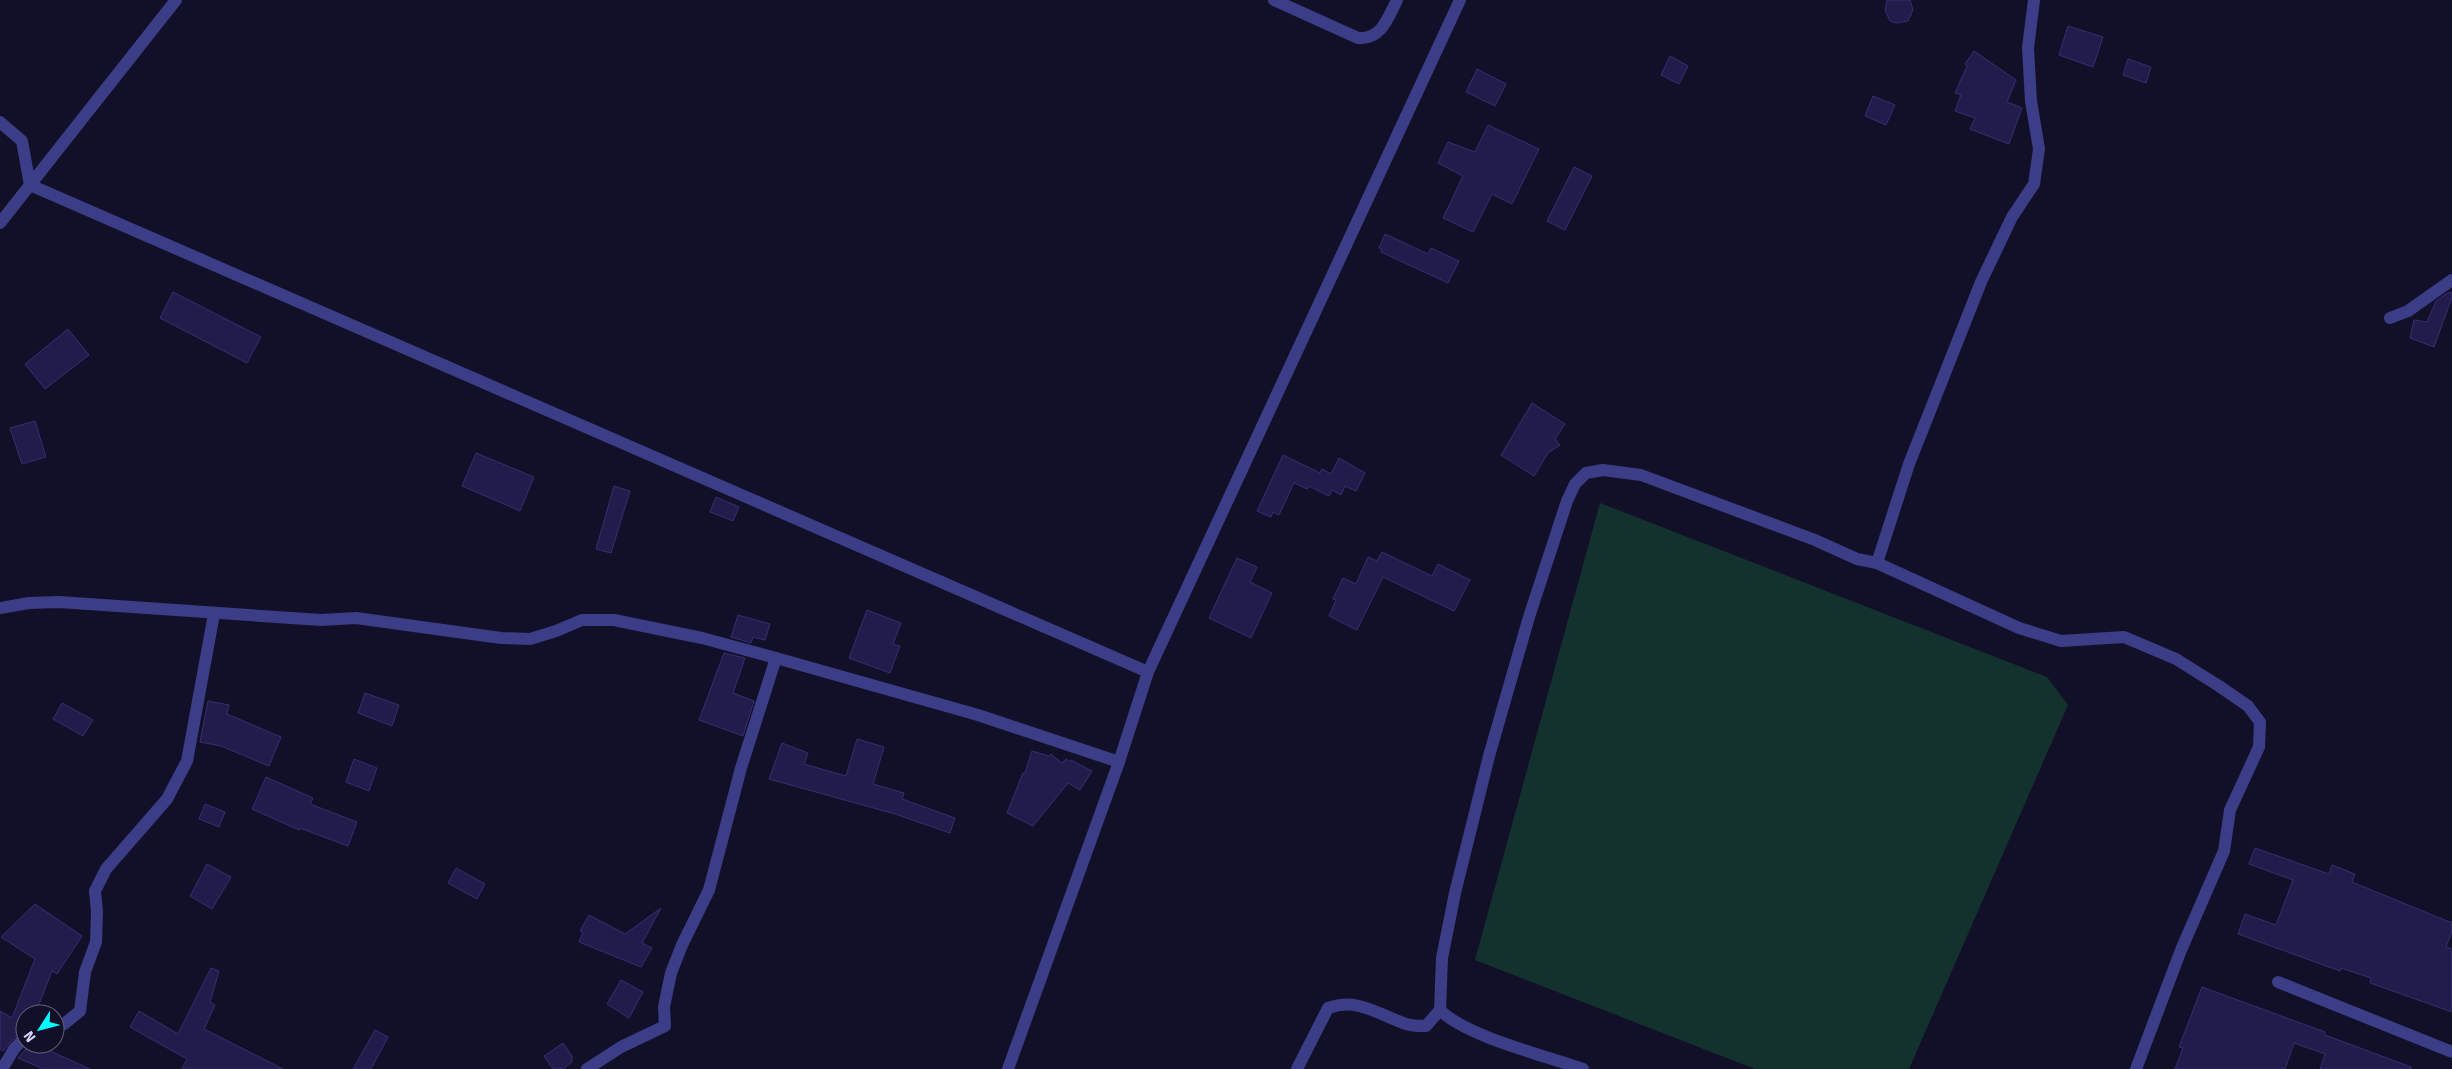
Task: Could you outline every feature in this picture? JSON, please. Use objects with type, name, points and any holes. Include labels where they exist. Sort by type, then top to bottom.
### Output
[{"type":"street","points":[[0,223],[176,0]]},
{"type":"street","points":[[1274,0],[1358,38],[1367,39],[1380,32],[1397,0]]},
{"type":"street","points":[[1008,1069],[1119,762],[1148,672],[1460,0]]},
{"type":"street","points":[[1877,563],[1909,464],[1981,282],[2012,217],[2034,184],[2039,149],[2031,102],[2028,48],[2034,0]]},
{"type":"street","points":[[0,122],[22,140],[30,185]]},
{"type":"street","points":[[30,185],[1148,672]]},
{"type":"street","points":[[2390,318],[2408,311],[2452,280]]},
{"type":"street","points":[[1297,1069],[1328,1008],[1342,1003],[1370,1008],[1408,1025],[1426,1026],[1440,1010],[1444,949],[1455,893],[1489,756],[1529,617],[1567,501],[1575,484],[1586,473],[1603,470],[1640,475],[1815,540],[1857,559],[1877,563],[2018,628],[2061,641],[2124,637],[2176,659],[2248,706],[2260,722],[2260,747],[2230,810],[2224,851],[2181,950],[2136,1069]]},
{"type":"street","points":[[0,608],[29,603],[59,602],[321,620],[356,618],[501,638],[530,639],[582,620],[614,620],[702,638],[776,658],[978,715],[1119,762]]},
{"type":"street","points":[[65,1023],[80,1012],[85,972],[96,942],[97,912],[95,891],[106,869],[167,799],[187,761],[214,614]]},
{"type":"street","points":[[587,1069],[621,1046],[656,1032],[665,1026],[664,1008],[671,973],[682,944],[709,890],[741,768],[776,658]]},
{"type":"street","points":[[2278,982],[2452,1052]]},
{"type":"street","points":[[1440,1010],[1450,1020],[1488,1036],[1583,1069]]},
{"type":"street","points":[[2,1069],[15,1048]]},
{"type":"green space","points":[[1600,503],[2047,677],[2068,705],[1909,1069],[1755,1069],[1475,960]]},
{"type":"building","points":[[1887,0],[1910,0],[1913,10],[1908,21],[1896,23],[1890,21],[1885,10]]},
{"type":"building","points":[[2068,26],[2103,37],[2093,67],[2059,55]]},
{"type":"building","points":[[1974,51],[2016,80],[2007,102],[2022,108],[2009,144],[1970,129],[1975,118],[1955,111],[1961,95],[1955,93],[1967,66],[1965,64]]},
{"type":"building","points":[[1670,56],[1688,66],[1679,84],[1661,75]]},
{"type":"building","points":[[2128,59],[2151,67],[2146,83],[2123,75]]},
{"type":"building","points":[[1477,69],[1506,84],[1495,106],[1466,92]]},
{"type":"building","points":[[1873,96],[1895,105],[1886,125],[1865,116]]},
{"type":"building","points":[[1488,125],[1539,149],[1512,204],[1492,194],[1473,232],[1443,218],[1463,176],[1438,163],[1448,142],[1475,152]]},
{"type":"building","points":[[1574,167],[1592,176],[1565,230],[1547,221]]},
{"type":"building","points":[[1385,234],[1428,254],[1431,248],[1459,261],[1448,283],[1381,252],[1382,249],[1379,248]]},
{"type":"building","points":[[173,292],[261,337],[247,363],[160,318]]},
{"type":"building","points":[[2449,292],[2452,293],[2452,297],[2434,347],[2410,338],[2414,320],[2427,322],[2436,301]]},
{"type":"building","points":[[68,329],[89,355],[45,389],[25,364]]},
{"type":"building","points":[[1532,403],[1565,424],[1555,439],[1560,445],[1548,453],[1534,476],[1501,455]]},
{"type":"building","points":[[35,421],[46,457],[22,464],[10,428]]},
{"type":"building","points":[[476,453],[534,477],[520,511],[462,486]]},
{"type":"building","points":[[1283,455],[1320,473],[1322,469],[1331,474],[1339,458],[1365,473],[1356,491],[1345,486],[1341,495],[1332,490],[1329,496],[1309,486],[1307,489],[1294,483],[1279,515],[1273,512],[1271,517],[1257,511]]},
{"type":"building","points":[[614,486],[630,491],[611,553],[596,549]]},
{"type":"building","points":[[716,497],[739,507],[733,521],[710,512]]},
{"type":"building","points":[[1382,552],[1432,576],[1438,564],[1470,580],[1454,611],[1383,577],[1357,630],[1329,616],[1336,600],[1333,599],[1343,578],[1356,584],[1368,557],[1377,561]]},
{"type":"building","points":[[1237,558],[1257,567],[1250,582],[1272,593],[1251,638],[1209,618]]},
{"type":"building","points":[[867,610],[901,623],[893,644],[900,646],[890,673],[849,658]]},
{"type":"building","points":[[738,615],[770,624],[765,640],[753,637],[751,643],[731,637]]},
{"type":"building","points":[[724,653],[745,658],[733,693],[754,701],[743,736],[699,720]]},
{"type":"building","points":[[365,693],[399,705],[392,726],[358,713]]},
{"type":"building","points":[[208,701],[229,705],[227,714],[281,737],[269,766],[221,746],[200,742]]},
{"type":"building","points":[[62,703],[93,720],[83,736],[53,719]]},
{"type":"building","points":[[857,739],[884,747],[873,784],[904,793],[902,799],[955,818],[950,833],[895,814],[769,779],[782,743],[808,753],[804,764],[846,776]]},
{"type":"building","points":[[1032,751],[1049,756],[1051,754],[1062,763],[1066,759],[1070,762],[1071,760],[1092,771],[1080,790],[1068,783],[1033,826],[1007,813],[1023,773],[1025,773]]},
{"type":"building","points":[[354,759],[377,768],[369,791],[346,782]]},
{"type":"building","points":[[266,777],[313,798],[310,804],[357,822],[348,846],[300,828],[299,830],[252,809]]},
{"type":"building","points":[[205,804],[225,812],[219,827],[199,819]]},
{"type":"building","points":[[2255,848],[2329,874],[2332,865],[2355,874],[2352,882],[2452,923],[2452,931],[2446,947],[2452,949],[2452,1012],[2370,983],[2371,978],[2341,968],[2340,971],[2238,934],[2245,914],[2276,925],[2293,880],[2249,864]]},
{"type":"building","points":[[207,864],[231,877],[212,909],[190,896]]},
{"type":"building","points":[[456,868],[485,884],[477,899],[448,883]]},
{"type":"building","points":[[35,904],[82,936],[57,974],[52,971],[39,1004],[17,1004],[35,959],[1,937]]},
{"type":"building","points":[[661,908],[642,943],[652,948],[641,967],[579,942],[583,932],[580,931],[589,915],[625,934]]},
{"type":"building","points":[[211,968],[219,971],[210,1002],[215,1005],[204,1029],[283,1069],[182,1069],[187,1059],[130,1027],[139,1011],[178,1034]]},
{"type":"building","points":[[621,980],[643,992],[629,1018],[607,1004]]},
{"type":"building","points":[[2202,987],[2325,1032],[2325,1035],[2411,1067],[2411,1069],[2320,1069],[2325,1054],[2294,1043],[2285,1069],[2175,1069],[2183,1048],[2179,1047]]},
{"type":"building","points":[[15,1010],[15,1037],[3,1051],[0,1049],[0,1011],[12,1018]]},
{"type":"building","points":[[375,1030],[388,1037],[371,1069],[353,1069]]},
{"type":"building","points":[[563,1043],[572,1056],[572,1062],[563,1069],[553,1069],[544,1056]]},
{"type":"building","points":[[21,1054],[57,1054],[90,1069],[43,1069],[18,1058]]}]
